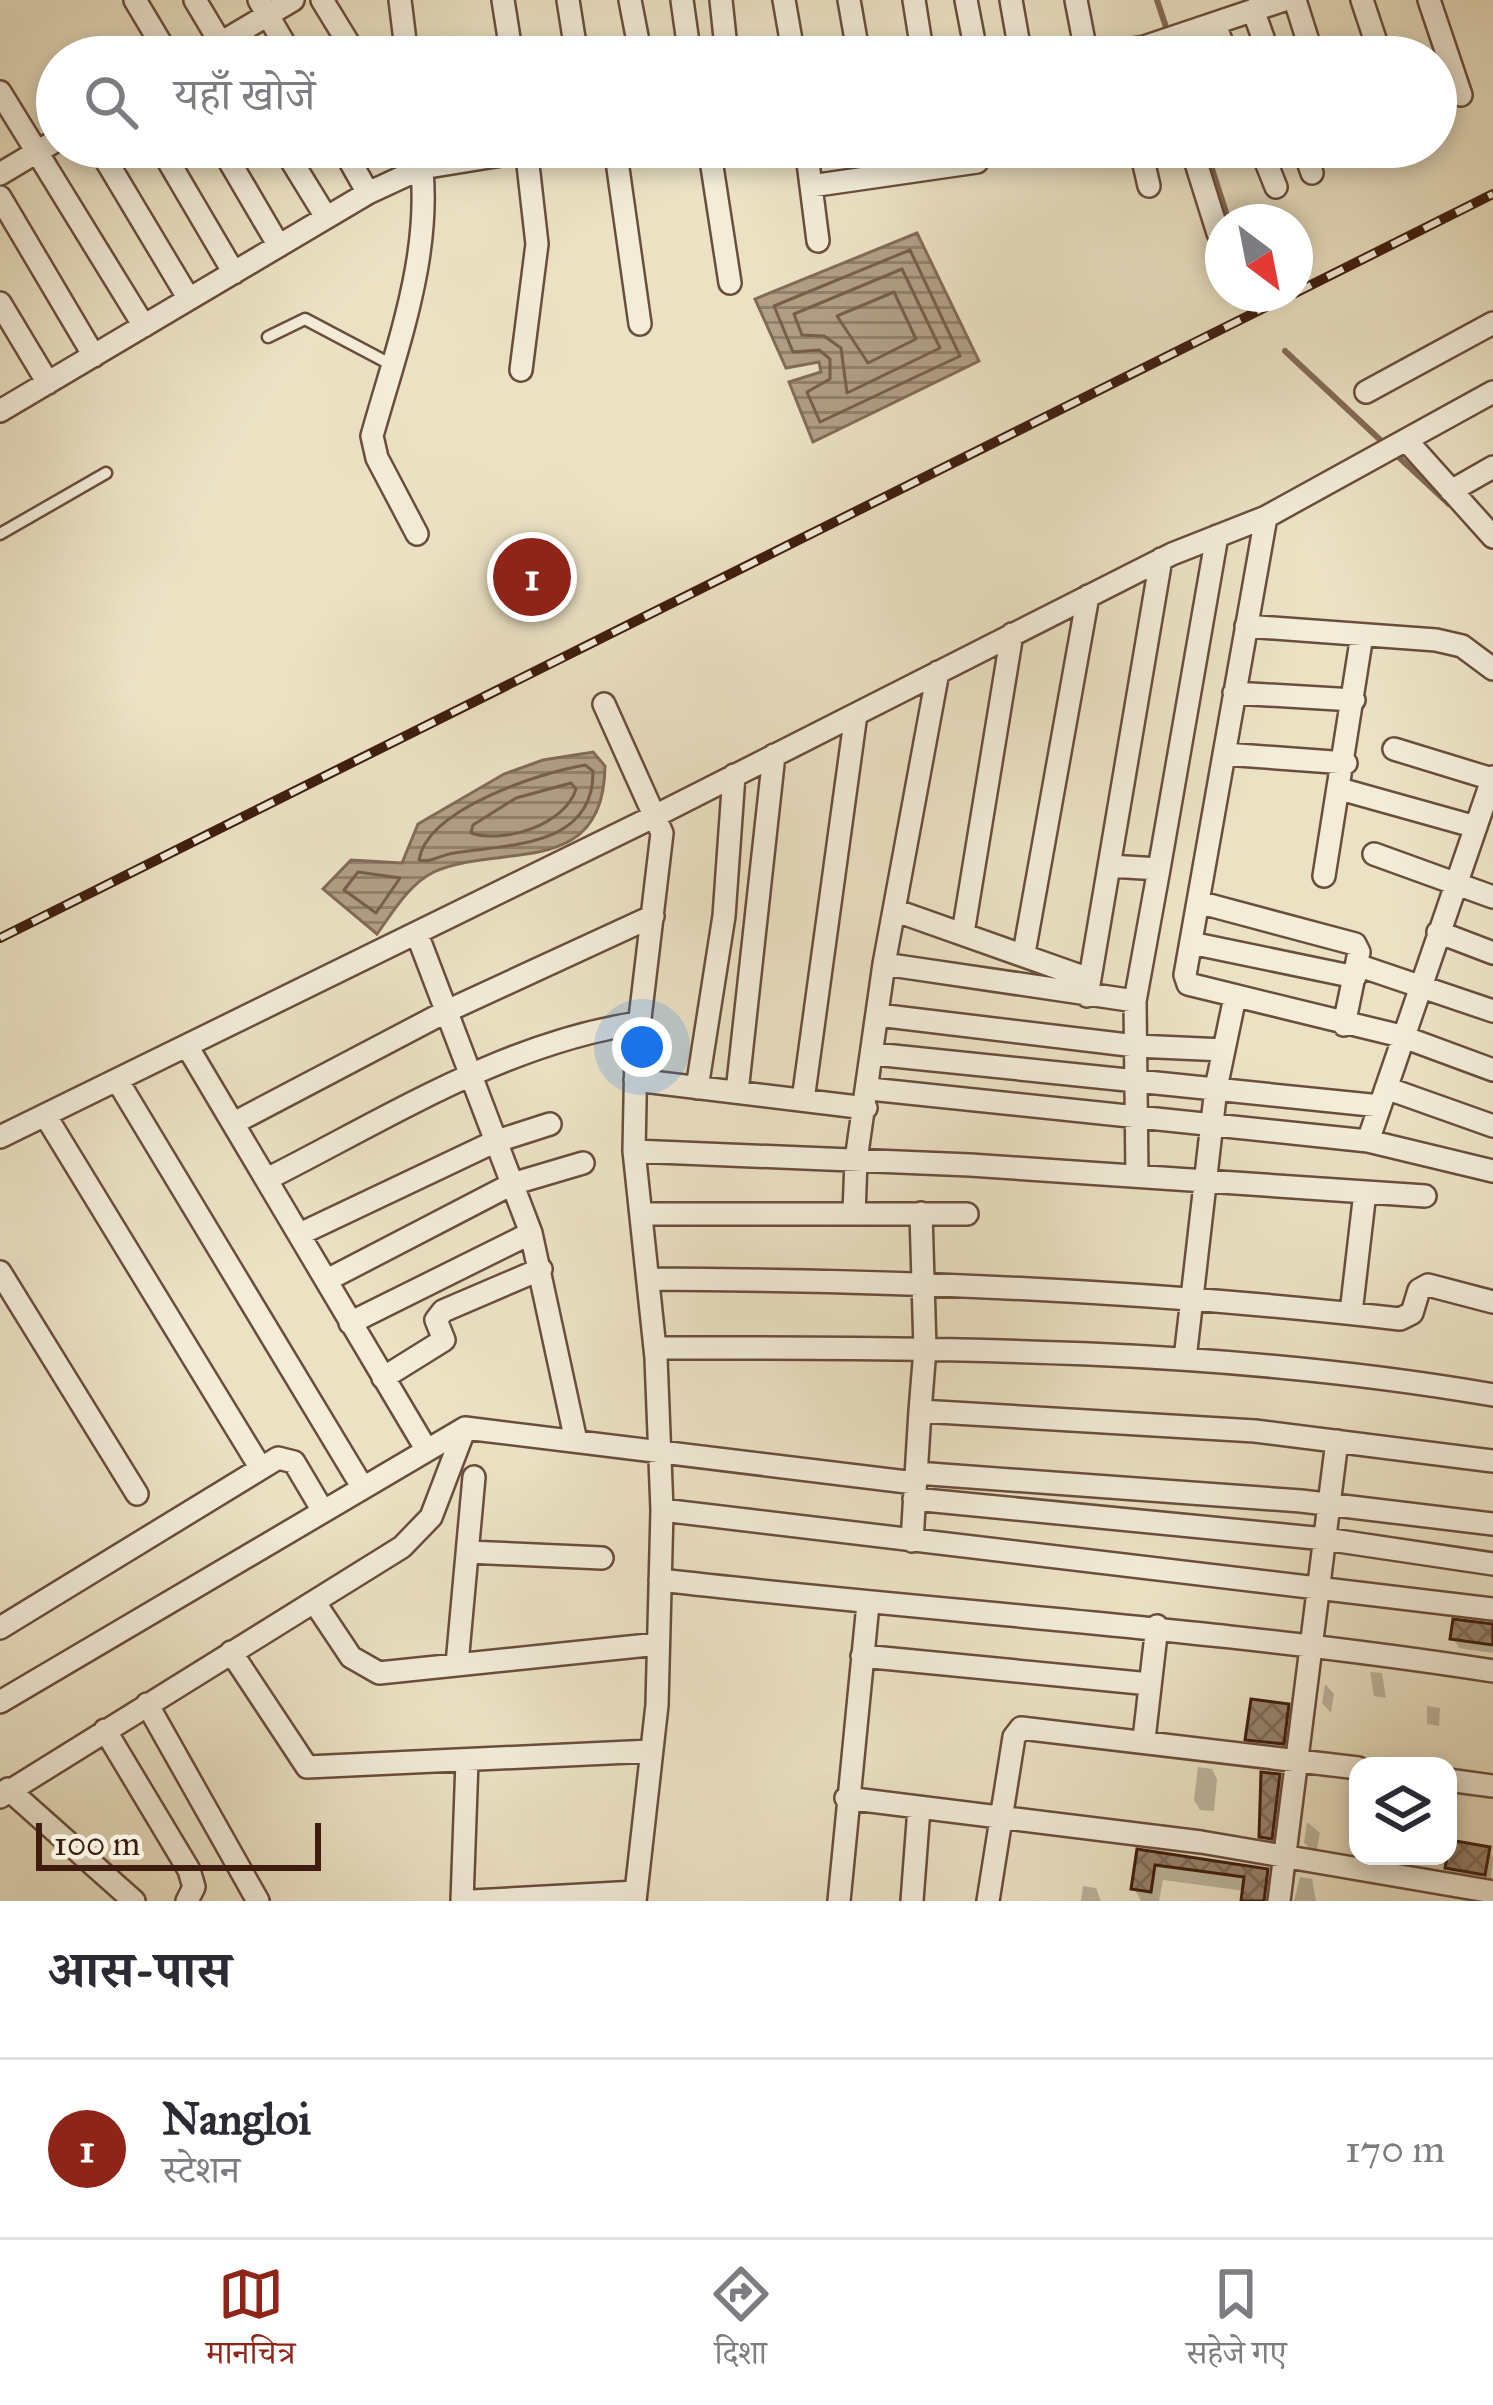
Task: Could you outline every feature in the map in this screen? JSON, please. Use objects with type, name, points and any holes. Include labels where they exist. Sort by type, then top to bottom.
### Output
[{"type":"street","points":[[134,0],[156,36]]},
{"type":"street","points":[[194,0],[216,36]]},
{"type":"street","points":[[237,36],[263,8],[293,0]]},
{"type":"street","points":[[322,0],[344,36]]},
{"type":"street","points":[[400,0],[404,36]]},
{"type":"street","points":[[503,0],[509,36]]},
{"type":"street","points":[[568,0],[574,36]]},
{"type":"street","points":[[630,0],[636,36]]},
{"type":"street","points":[[682,0],[687,36]]},
{"type":"street","points":[[721,0],[725,36]]},
{"type":"street","points":[[784,0],[790,36]]},
{"type":"street","points":[[849,0],[856,36]]},
{"type":"street","points":[[914,0],[920,36]]},
{"type":"street","points":[[966,0],[973,36]]},
{"type":"street","points":[[1011,0],[1017,36]]},
{"type":"street","points":[[1076,0],[1082,36]]},
{"type":"street","points":[[1187,36],[1231,13],[1284,0]]},
{"type":"street","points":[[1295,0],[1306,36]]},
{"type":"street","points":[[1362,0],[1374,36]]},
{"type":"street","points":[[1429,0],[1441,36]]},
{"type":"street","points":[[263,8],[280,36]]},
{"type":"street","points":[[1231,13],[1251,36]]},
{"type":"street","points":[[1457,83],[1461,95]]},
{"type":"street","points":[[0,92],[36,150]]},
{"type":"street","points":[[0,174],[36,153]]},
{"type":"street","points":[[47,168],[144,326]]},
{"type":"street","points":[[111,168],[189,299]]},
{"type":"street","points":[[172,168],[234,272]]},
{"type":"street","points":[[233,168],[279,246]]},
{"type":"street","points":[[296,168],[326,218]]},
{"type":"street","points":[[354,168],[368,193]]},
{"type":"street","points":[[1,409],[405,168]]},
{"type":"street","points":[[417,534],[377,458],[372,436],[424,218],[421,168]]},
{"type":"street","points":[[521,370],[537,244],[535,168]]},
{"type":"street","points":[[618,168],[640,324]]},
{"type":"street","points":[[713,168],[730,283]]},
{"type":"street","points":[[809,168],[818,241]]},
{"type":"street","points":[[811,186],[936,168]]},
{"type":"street","points":[[1145,168],[1149,187]]},
{"type":"street","points":[[1198,168],[1209,204]]},
{"type":"street","points":[[1269,168],[1276,188]]},
{"type":"street","points":[[1310,168],[1312,173]]},
{"type":"street","points":[[0,196],[94,356]]},
{"type":"street","points":[[0,303],[48,383]]},
{"type":"street","points":[[1366,392],[1491,328]]},
{"type":"street","points":[[0,1137],[655,816],[1088,596],[1266,517],[1493,392]]},
{"type":"street","points":[[1395,446],[1489,526]]},
{"type":"street","points":[[1451,491],[1493,467]]},
{"type":"street","points":[[1266,517],[1191,943],[1188,984],[1401,1036],[1493,1070]]},
{"type":"street","points":[[1137,1176],[1135,1001],[1217,536]]},
{"type":"street","points":[[1088,987],[1162,560]]},
{"type":"street","points":[[1024,953],[1088,596]]},
{"type":"street","points":[[1246,626],[1462,646],[1493,669]]},
{"type":"street","points":[[963,933],[1012,634]]},
{"type":"street","points":[[1324,876],[1346,763],[1362,634]]},
{"type":"street","points":[[854,1214],[856,1160],[884,964],[938,672]]},
{"type":"street","points":[[1234,693],[1354,700]]},
{"type":"street","points":[[472,1901],[636,1897],[652,1751],[662,1510],[655,1348],[634,1150],[635,1080],[663,847],[655,816],[604,704]]},
{"type":"street","points":[[802,1100],[856,714]]},
{"type":"street","points":[[1368,1141],[1493,778],[1394,749]]},
{"type":"street","points":[[1224,754],[1346,763]]},
{"type":"street","points":[[737,1092],[773,755]]},
{"type":"street","points":[[697,1088],[724,916],[734,775]]},
{"type":"street","points":[[1340,789],[1476,827]]},
{"type":"street","points":[[1373,854],[1493,897]]},
{"type":"street","points":[[1110,866],[1159,869]]},
{"type":"street","points":[[1198,902],[1351,942],[1358,948],[1344,1024]]},
{"type":"street","points":[[895,910],[1024,953],[1088,987]]},
{"type":"street","points":[[234,1123],[447,1011],[653,916]]},
{"type":"street","points":[[1438,932],[1493,953]]},
{"type":"street","points":[[417,934],[531,1233],[576,1441]]},
{"type":"street","points":[[1191,943],[1420,984],[1493,1011]]},
{"type":"street","points":[[884,964],[1088,987],[1135,1001]]},
{"type":"street","points":[[1185,1359],[1216,1088],[1234,997]]},
{"type":"street","points":[[878,1015],[1136,1046],[1224,1050]]},
{"type":"street","points":[[267,1179],[469,1076],[567,1038],[639,1023]]},
{"type":"street","points":[[187,1046],[425,1447]]},
{"type":"street","points":[[874,1054],[1216,1088],[1383,1097],[1493,1126]]},
{"type":"street","points":[[117,1080],[362,1488]]},
{"type":"street","points":[[635,1080],[802,1100],[868,1098],[1368,1141],[1493,1171]]},
{"type":"street","points":[[46,1115],[260,1467]]},
{"type":"street","points":[[300,1234],[494,1142],[550,1124]]},
{"type":"street","points":[[634,1150],[1425,1196]]},
{"type":"street","points":[[327,1280],[512,1184],[583,1163]]},
{"type":"street","points":[[1351,1313],[1365,1192]]},
{"type":"street","points":[[640,1214],[967,1214]]},
{"type":"street","points":[[912,1541],[925,1349],[919,1281],[921,1214]]},
{"type":"street","points":[[350,1322],[531,1233]]},
{"type":"street","points":[[383,1378],[444,1340],[436,1320],[442,1312],[541,1269]]},
{"type":"street","points":[[0,1272],[137,1494]]},
{"type":"street","points":[[648,1279],[919,1281],[1192,1295],[1407,1318],[1419,1290],[1428,1285],[1493,1302]]},
{"type":"street","points":[[655,1348],[925,1349],[1185,1359],[1374,1374],[1493,1395]]},
{"type":"street","points":[[920,1412],[1256,1431],[1493,1462]]},
{"type":"street","points":[[134,1901],[4,1793],[315,1604],[424,1529],[465,1428]]},
{"type":"street","points":[[0,1702],[425,1447],[465,1428],[1493,1564]]},
{"type":"street","points":[[1279,1901],[1337,1442]]},
{"type":"street","points":[[0,1628],[260,1467],[286,1456],[323,1511]]},
{"type":"street","points":[[457,1664],[474,1477]]},
{"type":"street","points":[[915,1485],[1329,1504],[1493,1524]]},
{"type":"street","points":[[662,1510],[1493,1609]]},
{"type":"street","points":[[468,1552],[602,1558]]},
{"type":"street","points":[[660,1580],[868,1604],[962,1606],[1157,1626],[1493,1671]]},
{"type":"street","points":[[315,1604],[362,1668],[397,1673],[658,1644]]},
{"type":"street","points":[[839,1901],[868,1604]]},
{"type":"street","points":[[1144,1739],[1157,1626]]},
{"type":"street","points":[[231,1652],[307,1767],[652,1751]]},
{"type":"street","points":[[862,1656],[1150,1684]]},
{"type":"street","points":[[147,1704],[258,1901]]},
{"type":"street","points":[[988,1901],[1014,1737],[1021,1728],[1349,1767]]},
{"type":"street","points":[[105,1730],[189,1870],[194,1887],[187,1901]]},
{"type":"street","points":[[462,1901],[467,1762]]},
{"type":"street","points":[[1457,1781],[1493,1786]]},
{"type":"street","points":[[846,1798],[1283,1855],[1493,1892]]},
{"type":"street","points":[[911,1901],[919,1808]]},
{"type":"lane","points":[[268,337],[294,322],[313,321],[392,365]]},
{"type":"lane","points":[[0,534],[106,473]]},
{"type":"water","points":[[917,233],[979,361],[813,442],[789,382],[821,372],[819,362],[786,368],[755,299]]},
{"type":"water","points":[[593,752],[605,766],[600,802],[587,827],[568,842],[434,872],[409,891],[377,934],[323,889],[351,860],[402,863],[418,824],[504,774],[543,760]]},
{"type":"building","points":[[1453,1619],[1493,1624],[1493,1645],[1450,1639]]},
{"type":"building","points":[[1251,1699],[1289,1704],[1284,1744],[1245,1740]]},
{"type":"building","points":[[1261,1772],[1280,1774],[1272,1839],[1259,1837]]},
{"type":"building","points":[[1457,1841],[1490,1847],[1485,1875],[1445,1868],[1457,1865]]},
{"type":"building","points":[[1137,1849],[1268,1869],[1264,1901],[1241,1901],[1244,1877],[1155,1865],[1151,1892],[1131,1889]]},
{"type":"waterway","points":[[1157,0],[1166,27]]},
{"type":"waterway","points":[[1212,168],[1223,204]]},
{"type":"waterway","points":[[1285,351],[1449,504]]},
{"type":"railway","points":[[1313,284],[1493,194]]},
{"type":"railway","points":[[0,938],[1256,312]]},
{"type":"place","name":"Nangloi","points":[[532,577]]}]
